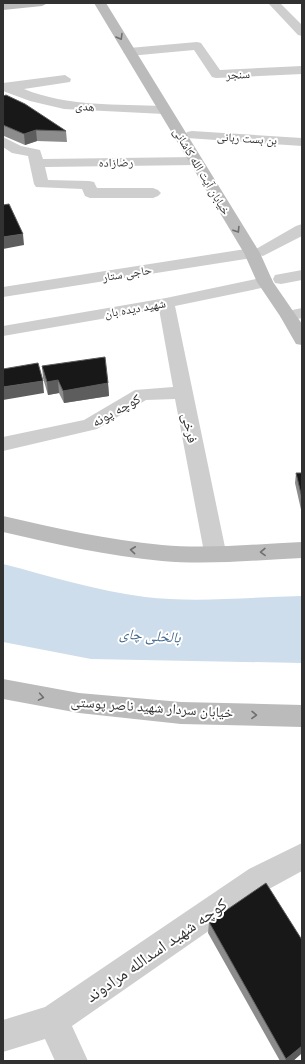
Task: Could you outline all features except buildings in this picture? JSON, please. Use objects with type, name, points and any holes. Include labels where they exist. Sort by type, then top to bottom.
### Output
[{"type":"main road","points":[[3,7],[42,3]]},
{"type":"main road","name":"خیابان آیت الله کاشانی","points":[[100,3],[195,161],[258,252],[295,314],[302,340]]},
{"type":"main road","points":[[3,524],[85,543],[124,549],[193,554],[302,550]]},
{"type":"main road","name":"خیابان سردار شهید ناصر پوستی","points":[[3,689],[79,703],[182,713],[302,716]]},
{"type":"street","points":[[278,7],[295,9]]},
{"type":"street","points":[[278,7],[302,32]]},
{"type":"street","name":"سنجر","points":[[129,52],[186,44],[197,46],[216,74],[302,70]]},
{"type":"street","name":"هدی","points":[[6,87],[65,79]]},
{"type":"street","name":"هدی","points":[[6,87],[35,98],[64,105],[164,110]]},
{"type":"street","name":"بن بست ربانی","points":[[192,135],[302,142]]},
{"type":"street","points":[[3,141],[17,150],[35,153],[37,163]]},
{"type":"street","name":"رضازاده","points":[[153,193],[90,193],[89,185],[41,184],[37,163],[195,161]]},
{"type":"street","name":"حاجی ستار","points":[[3,292],[258,252],[302,228]]},
{"type":"street","name":"شهید دیده بان","points":[[3,330],[166,303],[302,275]]},
{"type":"street","name":"فرخی","points":[[166,303],[216,552]]},
{"type":"street","name":"کوچه پونه","points":[[3,444],[90,425],[142,394],[183,393]]},
{"type":"street","name":"کوچه شهید اسدالله مرادوند","points":[[3,1036],[53,1020],[258,879],[302,856]]},
{"type":"street","points":[[53,1020],[72,1061]]},
{"type":"water","name":"بالخلی چای","points":[[3,564],[91,587],[145,597],[203,600],[302,596],[302,663],[91,659],[3,642]]}]
